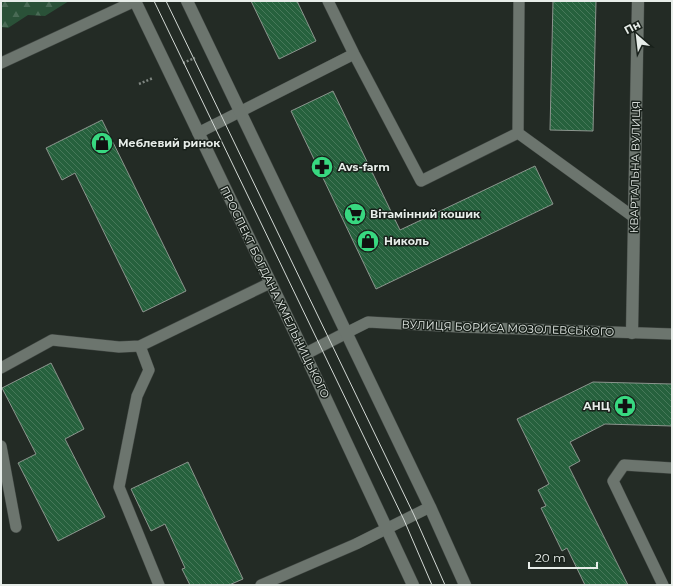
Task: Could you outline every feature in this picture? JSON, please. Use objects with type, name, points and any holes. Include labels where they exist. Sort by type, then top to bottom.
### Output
[{"type":"main road","name":"ПРОСПЕКТ БОГДАНА ХМЕЛЬНИЦЬКОГО","points":[[135,1],[388,528],[413,585]]},
{"type":"main road","points":[[187,1],[430,507],[465,585]]},
{"type":"main road","name":"КВАРТАЛЬНА ВУЛИЦЯ","points":[[632,333],[638,1]]},
{"type":"main road","points":[[305,354],[346,332]]},
{"type":"lane","points":[[1,63],[135,1]]},
{"type":"lane","points":[[328,1],[354,54],[421,181],[518,133]]},
{"type":"lane","points":[[518,133],[519,1]]},
{"type":"lane","points":[[198,133],[354,54]]},
{"type":"lane","points":[[518,133],[634,218]]},
{"type":"lane","points":[[1,368],[52,340],[119,347],[140,346],[270,283]]},
{"type":"lane","name":"ВУЛИЦЯ БОРИСА МОЗОЛЕВСЬКОГО","points":[[346,332],[368,322],[460,327],[672,334]]},
{"type":"lane","points":[[140,346],[149,370],[137,396],[119,487],[159,585]]},
{"type":"lane","points":[[1,446],[16,527]]},
{"type":"lane","points":[[663,585],[613,481],[624,465],[672,468]]},
{"type":"lane","points":[[261,585],[356,544],[430,507]]},
{"type":"green space","points":[[1,1],[69,1],[45,16],[28,15],[8,28],[1,27]]},
{"type":"building","points":[[251,1],[297,1],[316,41],[279,59]]},
{"type":"building","points":[[553,1],[596,1],[593,131],[550,130]]},
{"type":"building","points":[[333,91],[400,230],[535,166],[553,204],[376,289],[291,111]]},
{"type":"building","points":[[102,120],[186,291],[143,312],[75,173],[62,180],[46,148]]},
{"type":"building","points":[[51,363],[84,429],[65,439],[105,517],[58,541],[18,463],[36,454],[2,388]]},
{"type":"building","points":[[593,382],[672,384],[672,426],[605,424],[570,442],[580,461],[569,467],[628,585],[585,585],[567,548],[562,551],[541,508],[546,506],[538,490],[549,484],[517,419]]},
{"type":"building","points":[[188,462],[243,579],[229,585],[190,585],[182,569],[185,568],[165,524],[151,531],[131,489]]},
{"type":"tram line","points":[[154,1],[404,520],[432,585]]},
{"type":"tram line","points":[[166,1],[414,515],[445,585]]},
{"type":"place","name":"Меблевий ринок","points":[[102,143]]},
{"type":"place","name":"Avs-farm","points":[[322,167]]},
{"type":"place","name":"Вітамінний кошик","points":[[355,214]]},
{"type":"place","name":"Николь","points":[[368,241]]},
{"type":"place","name":"АНЦ","points":[[625,406]]}]
